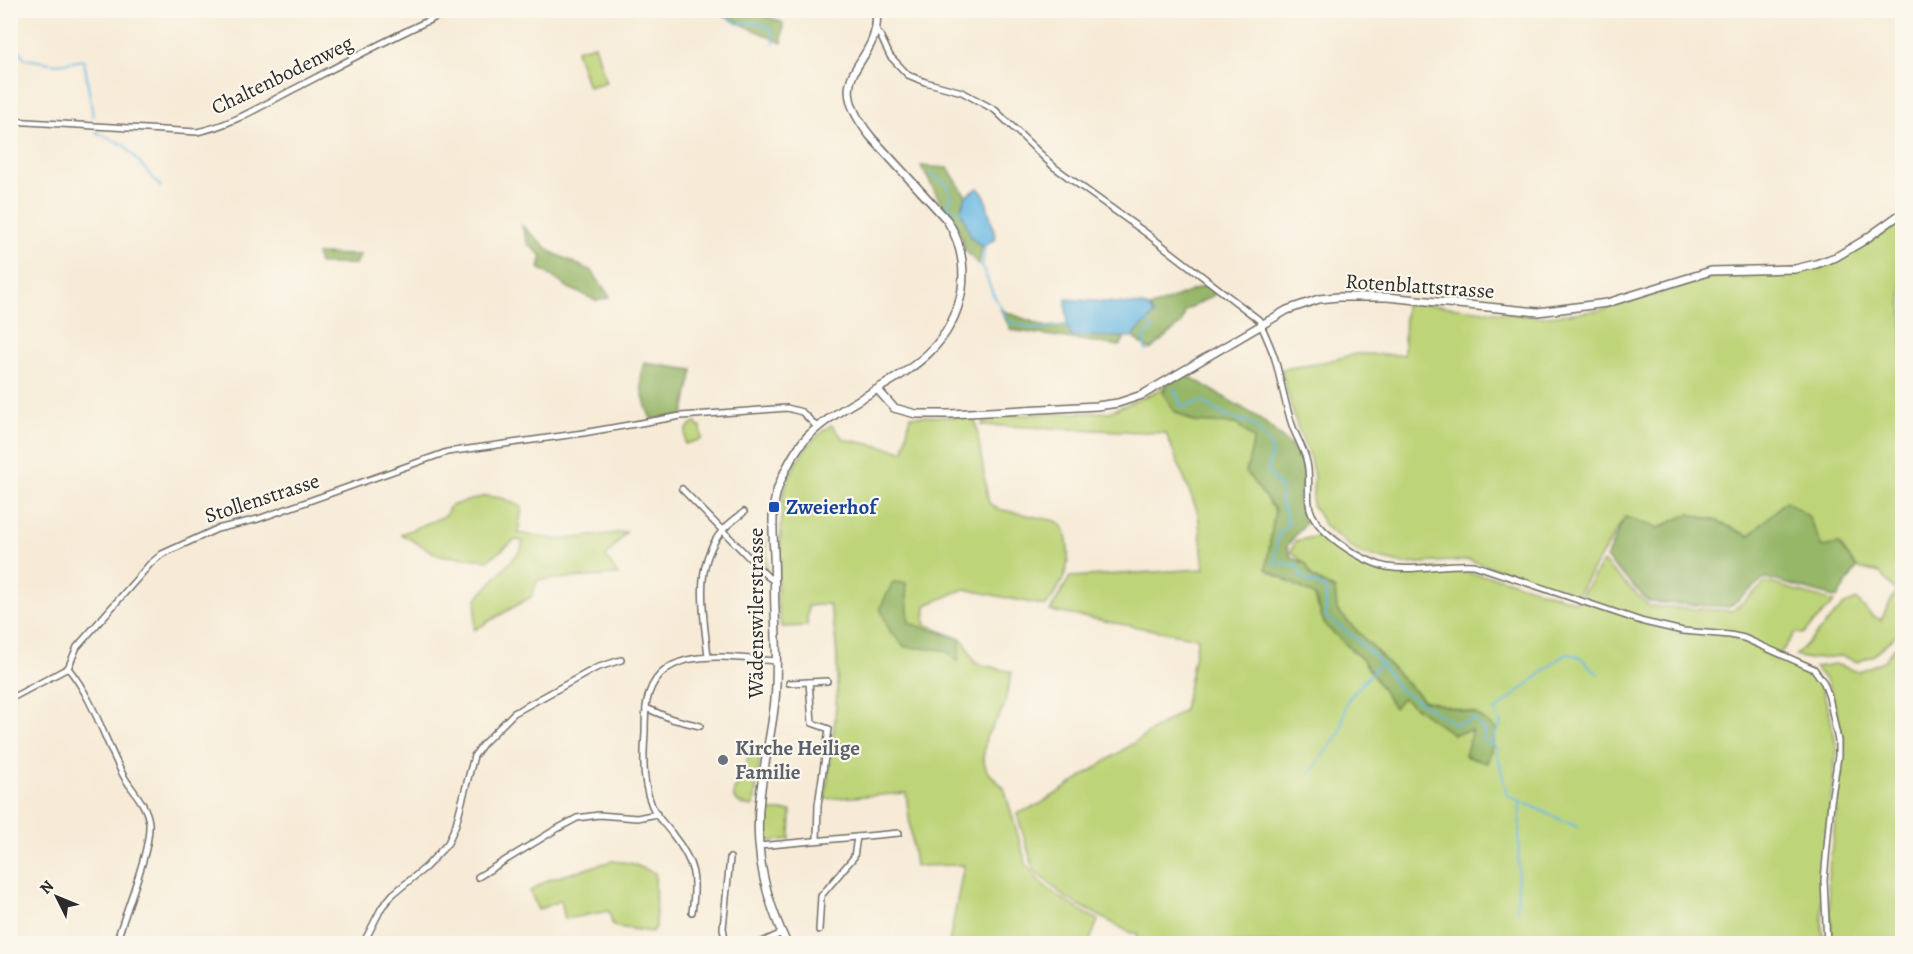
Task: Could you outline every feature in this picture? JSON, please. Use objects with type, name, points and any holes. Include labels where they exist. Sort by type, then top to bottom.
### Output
[{"type":"street","name":"Chaltenbodenweg","points":[[10,121],[197,132],[220,127],[452,10]]},
{"type":"street","name":"Wädenswilerstrasse","points":[[787,944],[764,881],[759,846],[759,797],[774,703],[777,661],[772,519],[777,491],[799,446],[818,428],[914,367],[939,342],[953,320],[960,299],[963,264],[956,236],[944,215],[871,137],[853,110],[849,95],[850,79],[876,32],[876,10]]},
{"type":"street","points":[[876,32],[890,56],[908,75],[971,96],[995,110],[1054,167],[1146,233],[1262,324],[1274,357],[1292,427],[1306,458],[1310,477],[1308,506],[1322,530],[1349,551],[1387,567],[1457,564],[1482,567],[1644,622],[1683,631],[1744,638],[1814,669],[1824,683],[1829,697],[1838,741],[1824,880],[1827,944]]},
{"type":"street","name":"Rotenblattstrasse","points":[[878,390],[894,408],[916,414],[1097,406],[1118,403],[1142,394],[1262,324],[1301,304],[1318,299],[1387,297],[1538,312],[1607,303],[1711,271],[1795,269],[1816,264],[1863,241],[1902,213]]},
{"type":"street","name":"Stollenstrasse","points":[[68,668],[77,647],[150,564],[162,554],[217,530],[258,519],[447,452],[583,433],[681,416],[787,408],[802,412],[818,428]]},
{"type":"street","points":[[682,489],[774,581]]},
{"type":"street","points":[[708,657],[702,591],[705,565],[712,547],[723,530],[744,512]]},
{"type":"street","points":[[692,912],[695,891],[693,867],[687,853],[657,814],[646,788],[643,761],[647,700],[654,681],[667,667],[687,658],[777,661]]},
{"type":"street","points":[[363,944],[382,907],[393,894],[426,867],[448,843],[456,824],[474,756],[483,744],[514,713],[596,668],[621,660]]},
{"type":"street","points":[[10,699],[68,668],[89,699],[124,777],[146,809],[149,824],[147,842],[116,944]]},
{"type":"street","points":[[789,683],[827,681]]},
{"type":"street","points":[[809,682],[812,723],[829,729],[818,805],[817,840]]},
{"type":"street","points":[[646,708],[672,719],[700,726]]},
{"type":"street","points":[[478,877],[578,818],[599,815],[637,818],[657,814]]},
{"type":"street","points":[[759,846],[899,833]]},
{"type":"street","points":[[819,930],[821,896],[854,857],[857,837]]},
{"type":"street","points":[[729,858],[723,928],[725,939],[729,944]]},
{"type":"street","points":[[758,944],[782,933]]},
{"type":"green space","points":[[713,11],[756,11],[783,23],[782,43]]},
{"type":"green space","points":[[595,45],[606,82],[588,87],[576,50]]},
{"type":"green space","points":[[921,166],[948,168],[966,196],[961,210],[971,237],[982,247],[979,265],[966,251],[956,223],[944,208]]},
{"type":"green space","points":[[1902,219],[1902,633],[1897,634],[1874,655],[1858,662],[1841,656],[1809,659],[1795,656],[1843,606],[1856,599],[1871,615],[1881,620],[1896,591],[1880,573],[1857,568],[1839,544],[1822,547],[1808,516],[1749,536],[1717,521],[1689,514],[1658,528],[1625,517],[1577,595],[1469,560],[1404,564],[1359,553],[1326,527],[1312,505],[1314,476],[1309,454],[1297,426],[1281,369],[1316,364],[1356,354],[1404,355],[1405,302],[1540,317],[1602,310],[1709,278],[1826,267],[1887,232]]},
{"type":"green space","points":[[522,226],[553,253],[592,271],[610,297],[597,301],[569,288],[539,268],[542,256],[528,244]]},
{"type":"green space","points":[[316,254],[360,255],[355,264],[319,264]]},
{"type":"green space","points":[[1209,284],[1214,290],[1214,295],[1186,310],[1181,324],[1150,350],[1132,337],[1154,315],[1149,308]]},
{"type":"green space","points":[[1001,310],[1046,327],[1067,325],[1071,336],[1126,336],[1120,346],[1011,330]]},
{"type":"green space","points":[[644,363],[693,370],[683,416],[651,419],[641,384]]},
{"type":"green space","points":[[1185,374],[1261,419],[1301,455],[1305,476],[1298,499],[1306,522],[1287,546],[1291,557],[1306,564],[1312,577],[1335,590],[1337,610],[1423,700],[1476,714],[1497,730],[1487,763],[1465,756],[1472,730],[1453,734],[1402,698],[1394,708],[1363,660],[1325,625],[1314,595],[1266,569],[1275,510],[1246,472],[1254,439],[1237,424],[1194,422],[1174,411],[1163,393],[1167,383]]},
{"type":"green space","points":[[1167,383],[1163,393],[1174,411],[1194,422],[1237,424],[1254,439],[1246,472],[1275,510],[1266,569],[1314,595],[1325,625],[1363,660],[1394,707],[1402,697],[1453,734],[1473,730],[1487,763],[1496,730],[1476,714],[1423,700],[1337,610],[1335,590],[1312,577],[1306,564],[1291,552],[1295,541],[1323,535],[1357,559],[1396,572],[1436,568],[1500,578],[1577,602],[1603,562],[1649,606],[1732,611],[1767,582],[1834,602],[1803,634],[1795,633],[1777,658],[1812,673],[1821,685],[1837,749],[1821,874],[1822,928],[1825,943],[1136,943],[1138,933],[1131,933],[1066,898],[1034,870],[1017,814],[1042,803],[1184,710],[1198,638],[1050,611],[1070,577],[1204,569],[1198,513],[1166,433],[982,425],[986,416],[1109,412],[1160,390]]},
{"type":"green space","points":[[910,416],[973,417],[990,504],[998,509],[1056,521],[1065,532],[1068,551],[1067,568],[1057,591],[1046,606],[964,589],[926,605],[925,624],[964,641],[975,663],[1012,672],[1003,709],[986,737],[983,759],[987,771],[1004,788],[1026,863],[1032,873],[1058,896],[1098,920],[1089,943],[949,943],[964,865],[915,866],[906,793],[825,799],[836,701],[837,651],[834,627],[829,604],[808,606],[807,626],[781,627],[777,599],[783,494],[801,455],[822,431],[831,425],[844,439],[904,451]]},
{"type":"green space","points":[[696,423],[698,427],[701,427],[702,439],[685,444],[686,430]]},
{"type":"green space","points":[[485,496],[502,498],[522,507],[518,533],[559,540],[626,532],[606,557],[618,575],[538,580],[531,597],[474,630],[477,598],[521,550],[523,541],[515,540],[488,560],[438,555],[401,534],[445,516],[450,506]]},
{"type":"green space","points":[[1786,501],[1808,516],[1822,547],[1839,544],[1857,568],[1837,598],[1766,578],[1729,607],[1649,602],[1606,558],[1625,517],[1658,528],[1689,514],[1717,521],[1749,536]]},
{"type":"green space","points":[[766,540],[768,574],[752,555]]},
{"type":"green space","points":[[893,582],[906,583],[909,623],[961,639],[958,662],[945,650],[905,647],[890,631],[880,608]]},
{"type":"green space","points":[[1902,645],[1902,943],[1832,943],[1828,878],[1845,742],[1828,683],[1815,667],[1835,664],[1859,672],[1885,660],[1894,648]]},
{"type":"green space","points":[[761,749],[754,805],[751,807],[734,799],[734,790],[745,774],[749,751]]},
{"type":"green space","points":[[762,811],[791,811],[790,839],[771,841],[764,837]]},
{"type":"green space","points":[[612,861],[630,863],[655,873],[656,928],[651,932],[613,926],[609,911],[565,919],[561,900],[538,910],[530,891],[548,880]]},
{"type":"water","points":[[978,188],[985,196],[996,239],[982,247],[971,237],[961,210],[966,196]]},
{"type":"water","points":[[1066,299],[1142,305],[1149,308],[1154,315],[1132,337],[1071,336],[1067,325]]},
{"type":"waterway","points":[[717,10],[738,24],[755,23],[767,26],[771,29],[774,43]]},
{"type":"waterway","points":[[10,36],[25,59],[58,64],[84,60],[93,116]]},
{"type":"waterway","points":[[96,132],[124,145],[161,187]]},
{"type":"waterway","points":[[930,174],[948,185],[951,197],[948,206],[954,212],[962,211]]},
{"type":"waterway","points":[[984,243],[982,266],[993,294],[1009,322],[1036,329],[1067,325]]},
{"type":"waterway","points":[[1146,351],[1143,338],[1153,329],[1147,321]]},
{"type":"waterway","points":[[1174,388],[1182,407],[1203,401],[1223,415],[1254,424],[1272,448],[1268,472],[1282,490],[1280,500],[1289,523],[1278,535],[1275,563],[1296,564],[1302,577],[1326,589],[1326,617],[1355,638],[1380,662],[1400,690],[1457,725],[1473,719],[1484,729],[1484,740],[1496,747],[1507,795],[1577,827]]},
{"type":"waterway","points":[[1491,744],[1501,723],[1495,711],[1566,653],[1580,657],[1598,674]]},
{"type":"waterway","points":[[1309,775],[1340,732],[1347,701],[1380,663]]},
{"type":"waterway","points":[[1517,911],[1520,801]]},
{"type":"place","name":"Zweierhof","points":[[774,507]]},
{"type":"place","name":"Kirche Heilige Familie","points":[[723,760]]}]
